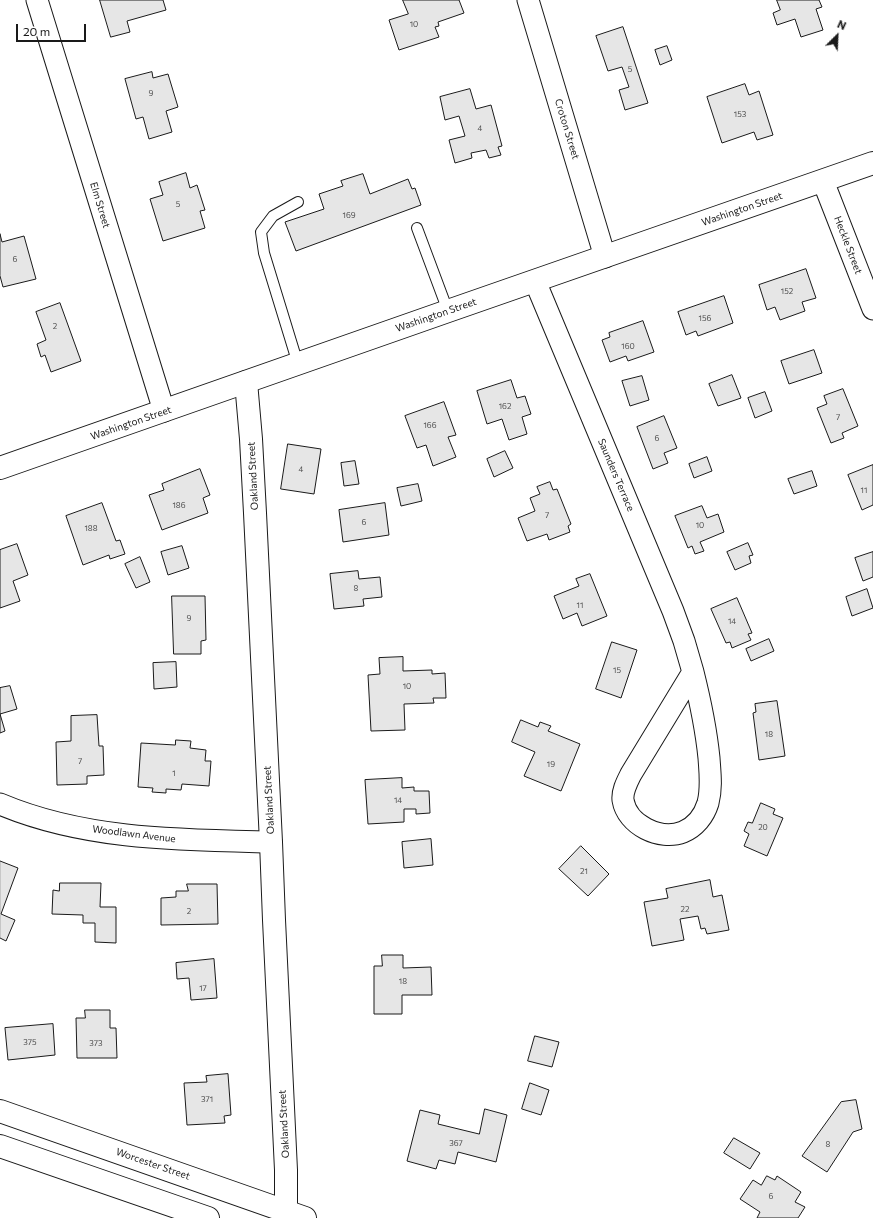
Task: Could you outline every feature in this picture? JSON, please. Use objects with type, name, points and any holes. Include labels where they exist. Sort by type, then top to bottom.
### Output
[{"type":"main road","name":"Washington Street","points":[[0,468],[873,164]]},
{"type":"main road","name":"Oakland Street","points":[[246,382],[255,514],[286,1163],[293,1216]]},
{"type":"main road","name":"Worcester Street","points":[[0,1111],[293,1216]]},
{"type":"main road","points":[[0,1146],[208,1218]]},
{"type":"street","name":"Elm Street","points":[[37,0],[164,411]]},
{"type":"street","name":"Croton Street","points":[[528,0],[605,257]]},
{"type":"street","name":"Heckle Street","points":[[823,181],[873,309]]},
{"type":"street","name":"Saunders Terrace","points":[[535,281],[673,611],[684,641],[693,672],[702,707],[711,784],[708,804],[697,823],[690,829],[681,833],[671,834],[651,831],[637,822],[626,808],[623,799],[626,782],[693,672]]},
{"type":"street","name":"Woodlawn Avenue","points":[[0,804],[19,812],[70,826],[130,836],[160,839],[271,842]]},
{"type":"lane","points":[[298,202],[273,216],[261,232],[264,252],[298,364]]},
{"type":"lane","points":[[417,228],[448,311]]},
{"type":"building","points":[[100,0],[163,0],[166,10],[127,21],[130,32],[111,37]]},
{"type":"building","points":[[403,0],[459,0],[464,13],[438,22],[439,26],[435,27],[439,37],[399,50],[389,20],[408,14]]},
{"type":"building","points":[[777,0],[819,0],[822,7],[816,9],[823,30],[801,37],[795,19],[777,25],[773,13],[780,10]]},
{"type":"building","points":[[623,27],[648,103],[625,110],[619,90],[629,87],[622,67],[608,71],[596,36]]},
{"type":"building","points":[[667,46],[672,60],[660,65],[655,50]]},
{"type":"building","points":[[152,72],[153,78],[168,74],[178,107],[166,111],[172,132],[149,139],[143,117],[136,119],[125,79]]},
{"type":"building","points":[[745,84],[749,95],[759,91],[773,135],[757,140],[754,132],[722,143],[707,97]]},
{"type":"building","points":[[470,89],[476,109],[491,105],[502,146],[498,147],[501,155],[489,158],[486,150],[471,153],[472,158],[455,163],[449,140],[465,136],[459,116],[445,120],[440,97]]},
{"type":"building","points":[[186,173],[190,188],[197,185],[205,210],[200,211],[205,228],[163,241],[150,199],[163,195],[159,182]]},
{"type":"building","points":[[363,174],[370,194],[408,179],[412,189],[415,188],[421,205],[296,251],[285,222],[324,209],[319,194],[343,186],[341,181]]},
{"type":"building","points":[[0,234],[2,242],[24,236],[36,279],[3,287],[0,276]]},
{"type":"building","points":[[806,269],[816,298],[802,302],[805,311],[780,320],[775,307],[767,310],[759,285]]},
{"type":"building","points":[[724,296],[733,323],[698,336],[696,331],[686,335],[678,312]]},
{"type":"building","points":[[60,303],[81,361],[51,372],[45,355],[41,357],[37,344],[46,340],[36,312]]},
{"type":"building","points":[[643,321],[654,352],[628,361],[626,356],[610,362],[602,340],[610,337],[609,333]]},
{"type":"building","points":[[814,350],[822,373],[789,384],[781,361]]},
{"type":"building","points":[[732,375],[741,398],[718,406],[709,384]]},
{"type":"building","points":[[642,376],[649,400],[630,406],[622,381]]},
{"type":"building","points":[[511,380],[517,398],[525,396],[531,414],[522,417],[527,434],[509,440],[502,419],[487,424],[477,391]]},
{"type":"building","points":[[843,389],[858,426],[842,433],[844,438],[831,443],[817,408],[827,404],[824,396]]},
{"type":"building","points":[[765,392],[772,411],[755,418],[748,398]]},
{"type":"building","points":[[444,402],[456,435],[448,437],[456,457],[433,466],[426,445],[417,448],[405,416]]},
{"type":"building","points":[[664,416],[677,448],[664,453],[668,463],[653,469],[637,427]]},
{"type":"building","points":[[288,444],[321,449],[314,494],[281,489]]},
{"type":"building","points":[[505,451],[513,468],[494,477],[487,459]]},
{"type":"building","points":[[707,457],[712,471],[694,478],[689,464]]},
{"type":"building","points":[[355,461],[359,484],[344,486],[341,463]]},
{"type":"building","points":[[873,465],[873,505],[862,510],[848,475]]},
{"type":"building","points":[[200,469],[210,495],[203,498],[208,513],[162,530],[149,495],[164,490],[162,484]]},
{"type":"building","points":[[812,471],[817,486],[794,494],[788,479]]},
{"type":"building","points":[[550,482],[553,490],[557,489],[571,524],[568,526],[570,532],[549,540],[547,534],[527,541],[518,518],[535,511],[530,498],[540,494],[537,487]]},
{"type":"building","points":[[418,484],[422,501],[401,506],[397,488]]},
{"type":"building","points":[[102,503],[116,541],[120,540],[125,554],[110,559],[109,555],[83,565],[66,516]]},
{"type":"building","points":[[385,503],[389,535],[343,542],[339,510]]},
{"type":"building","points":[[702,506],[707,518],[718,514],[724,532],[700,542],[704,551],[695,554],[692,546],[688,548],[675,516]]},
{"type":"building","points":[[748,543],[753,555],[749,556],[751,563],[735,570],[727,552]]},
{"type":"building","points":[[17,544],[28,575],[13,581],[20,601],[0,608],[0,550]]},
{"type":"building","points":[[182,546],[189,568],[168,575],[161,552]]},
{"type":"building","points":[[873,552],[873,577],[863,581],[855,558]]},
{"type":"building","points":[[140,557],[150,582],[136,588],[125,564]]},
{"type":"building","points":[[358,571],[359,579],[380,577],[382,597],[363,599],[364,606],[334,609],[330,574]]},
{"type":"building","points":[[590,574],[607,616],[582,626],[577,613],[563,619],[554,596],[579,586],[576,579]]},
{"type":"building","points":[[867,589],[873,608],[852,616],[846,597]]},
{"type":"building","points":[[172,596],[205,596],[206,640],[201,641],[201,654],[174,654]]},
{"type":"building","points":[[737,598],[752,633],[748,634],[751,640],[732,648],[730,642],[726,643],[711,609]]},
{"type":"building","points":[[769,639],[774,651],[751,661],[746,649]]},
{"type":"building","points":[[612,642],[637,650],[621,698],[596,689]]},
{"type":"building","points":[[403,657],[403,671],[432,670],[432,674],[445,673],[446,698],[433,698],[434,703],[404,704],[405,730],[371,731],[368,675],[380,674],[379,658]]},
{"type":"building","points":[[176,662],[177,687],[154,689],[153,663]]},
{"type":"building","points":[[10,686],[17,709],[0,714],[0,688]]},
{"type":"building","points":[[777,701],[785,756],[759,760],[753,713],[756,712],[755,704]]},
{"type":"building","points":[[0,714],[5,731],[0,733]]},
{"type":"building","points":[[97,715],[99,746],[103,746],[104,775],[87,776],[87,784],[57,785],[56,742],[71,741],[71,716]]},
{"type":"building","points":[[521,720],[538,727],[540,722],[551,726],[548,731],[580,744],[561,791],[524,776],[535,752],[512,742]]},
{"type":"building","points":[[176,740],[191,741],[190,748],[206,750],[205,761],[211,761],[209,786],[182,784],[181,790],[166,789],[166,793],[152,792],[153,788],[138,787],[141,743],[175,745]]},
{"type":"building","points":[[402,778],[402,788],[414,787],[414,791],[429,791],[430,813],[416,814],[416,809],[404,809],[404,822],[368,824],[365,780]]},
{"type":"building","points":[[761,803],[775,809],[773,814],[783,818],[767,856],[744,846],[749,834],[744,831],[748,822],[752,823]]},
{"type":"building","points":[[431,839],[433,865],[404,868],[402,842]]},
{"type":"building","points":[[581,846],[609,874],[588,896],[559,869]]},
{"type":"building","points":[[0,861],[18,868],[1,914],[15,920],[6,941],[0,938]]},
{"type":"building","points":[[710,880],[713,897],[722,895],[729,930],[707,934],[705,928],[701,929],[698,916],[680,919],[684,940],[652,946],[644,902],[668,898],[666,889]]},
{"type":"building","points":[[60,883],[101,883],[100,907],[116,907],[116,943],[95,942],[95,923],[83,923],[83,915],[52,914],[53,890],[59,891]]},
{"type":"building","points":[[187,884],[217,884],[218,924],[161,925],[161,898],[176,897],[176,891],[188,891]]},
{"type":"building","points":[[382,955],[403,955],[403,968],[431,967],[432,995],[402,995],[402,1014],[374,1014],[374,966],[382,966]]},
{"type":"building","points":[[214,959],[217,998],[191,1000],[189,978],[177,979],[176,963]]},
{"type":"building","points":[[85,1010],[110,1010],[110,1028],[116,1028],[117,1058],[77,1058],[76,1018],[85,1018]]},
{"type":"building","points":[[53,1024],[55,1055],[8,1060],[5,1028]]},
{"type":"building","points":[[535,1036],[559,1042],[552,1067],[528,1061]]},
{"type":"building","points":[[228,1074],[231,1115],[224,1116],[225,1123],[187,1125],[184,1083],[207,1082],[206,1076]]},
{"type":"building","points":[[530,1083],[549,1090],[541,1115],[522,1109]]},
{"type":"building","points":[[856,1100],[862,1129],[853,1132],[827,1172],[802,1156],[841,1102]]},
{"type":"building","points":[[485,1109],[507,1115],[496,1162],[458,1152],[455,1164],[439,1160],[436,1169],[407,1161],[420,1110],[440,1115],[438,1124],[479,1134]]},
{"type":"building","points":[[734,1138],[760,1153],[750,1169],[724,1153]]},
{"type":"building","points":[[767,1176],[775,1180],[777,1176],[801,1192],[795,1202],[805,1207],[798,1218],[757,1218],[760,1212],[740,1199],[753,1180],[761,1185]]}]
